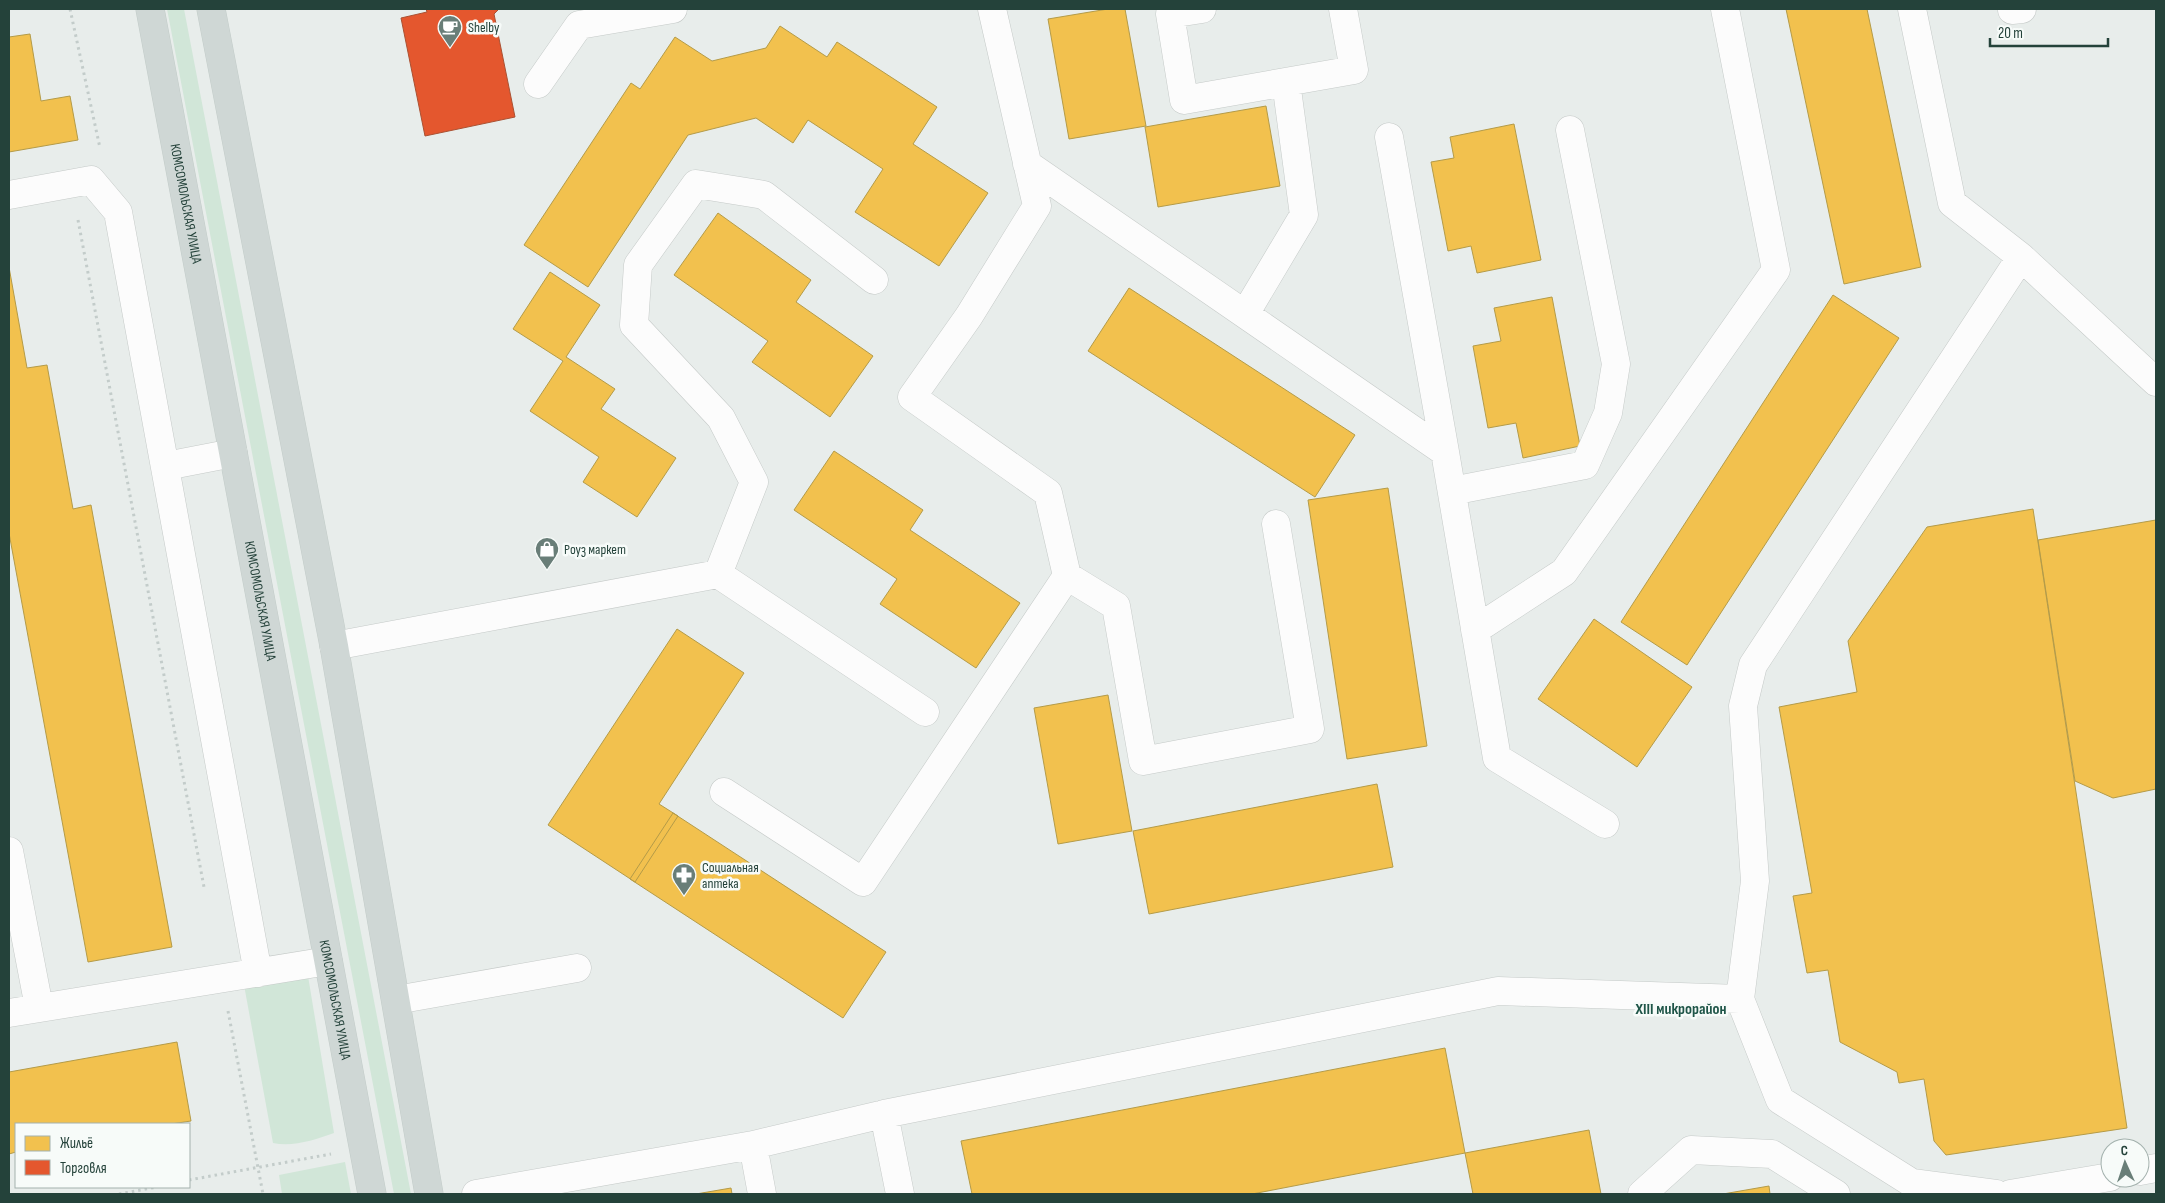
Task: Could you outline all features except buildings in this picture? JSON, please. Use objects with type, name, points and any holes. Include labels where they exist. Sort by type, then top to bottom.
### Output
[{"type":"main road","name":"КОМСОМОЛЬСКАЯ УЛИЦА","points":[[150,9],[372,1194]]},
{"type":"main road","points":[[212,9],[334,646],[429,1194]]},
{"type":"lane","points":[[538,84],[579,25],[673,9]]},
{"type":"lane","points":[[992,9],[1036,206],[969,316],[912,397],[1048,492],[1067,576],[1116,606],[1143,760],[1310,729],[1276,524]]},
{"type":"lane","points":[[1202,9],[1170,14],[1184,100],[1354,70],[1343,9]]},
{"type":"lane","points":[[1475,630],[1564,572],[1776,270],[1725,9]]},
{"type":"lane","points":[[1912,9],[1952,203],[2021,257],[2156,382]]},
{"type":"lane","points":[[1245,314],[1304,215],[1286,82]]},
{"type":"lane","points":[[1452,491],[1585,465],[1608,413],[1616,364],[1570,130]]},
{"type":"lane","points":[[1390,137],[1497,758],[1605,824]]},
{"type":"lane","points":[[1027,164],[1445,452]]},
{"type":"lane","points":[[9,196],[91,180],[118,212],[258,973]]},
{"type":"lane","points":[[718,574],[754,482],[721,418],[634,325],[638,265],[696,184],[764,195],[874,280]]},
{"type":"lane","points":[[1996,1194],[1912,1182],[1780,1100],[1740,999],[1755,881],[1743,706],[1754,664],[2021,257]]},
{"type":"lane","points":[[166,466],[233,453]]},
{"type":"lane","points":[[334,646],[718,574],[925,712]]},
{"type":"lane","points":[[724,792],[863,882],[1067,576]]},
{"type":"lane","points":[[9,851],[40,1007]]},
{"type":"lane","points":[[9,1013],[328,961]]},
{"type":"lane","points":[[396,1000],[577,968]]},
{"type":"lane","points":[[476,1194],[568,1186],[884,1114],[1498,991],[1740,999]]},
{"type":"lane","points":[[884,1114],[900,1194]]},
{"type":"lane","points":[[752,1145],[762,1194]]},
{"type":"lane","points":[[1642,1194],[1691,1150],[1772,1154],[1836,1194]]},
{"type":"lane","points":[[2010,1194],[2100,1179]]},
{"type":"path","points":[[190,1180],[341,1152]]},
{"type":"path","points":[[120,1194],[152,1188]]},
{"type":"green space","points":[[167,9],[184,9],[411,1194],[394,1194]]},
{"type":"green space","points":[[308,976],[334,1133],[296,1143],[273,1143],[244,985]]},
{"type":"green space","points":[[345,1162],[351,1194],[282,1194],[279,1175]]},
{"type":"place","name":"Shelby","points":[[450,48]]},
{"type":"place","name":"Роуз маркет","points":[[547,570]]},
{"type":"place","name":"Социальная аптека","points":[[684,896]]},
{"type":"district","name":"XIII микрорайон","points":[[1681,1009]]}]
